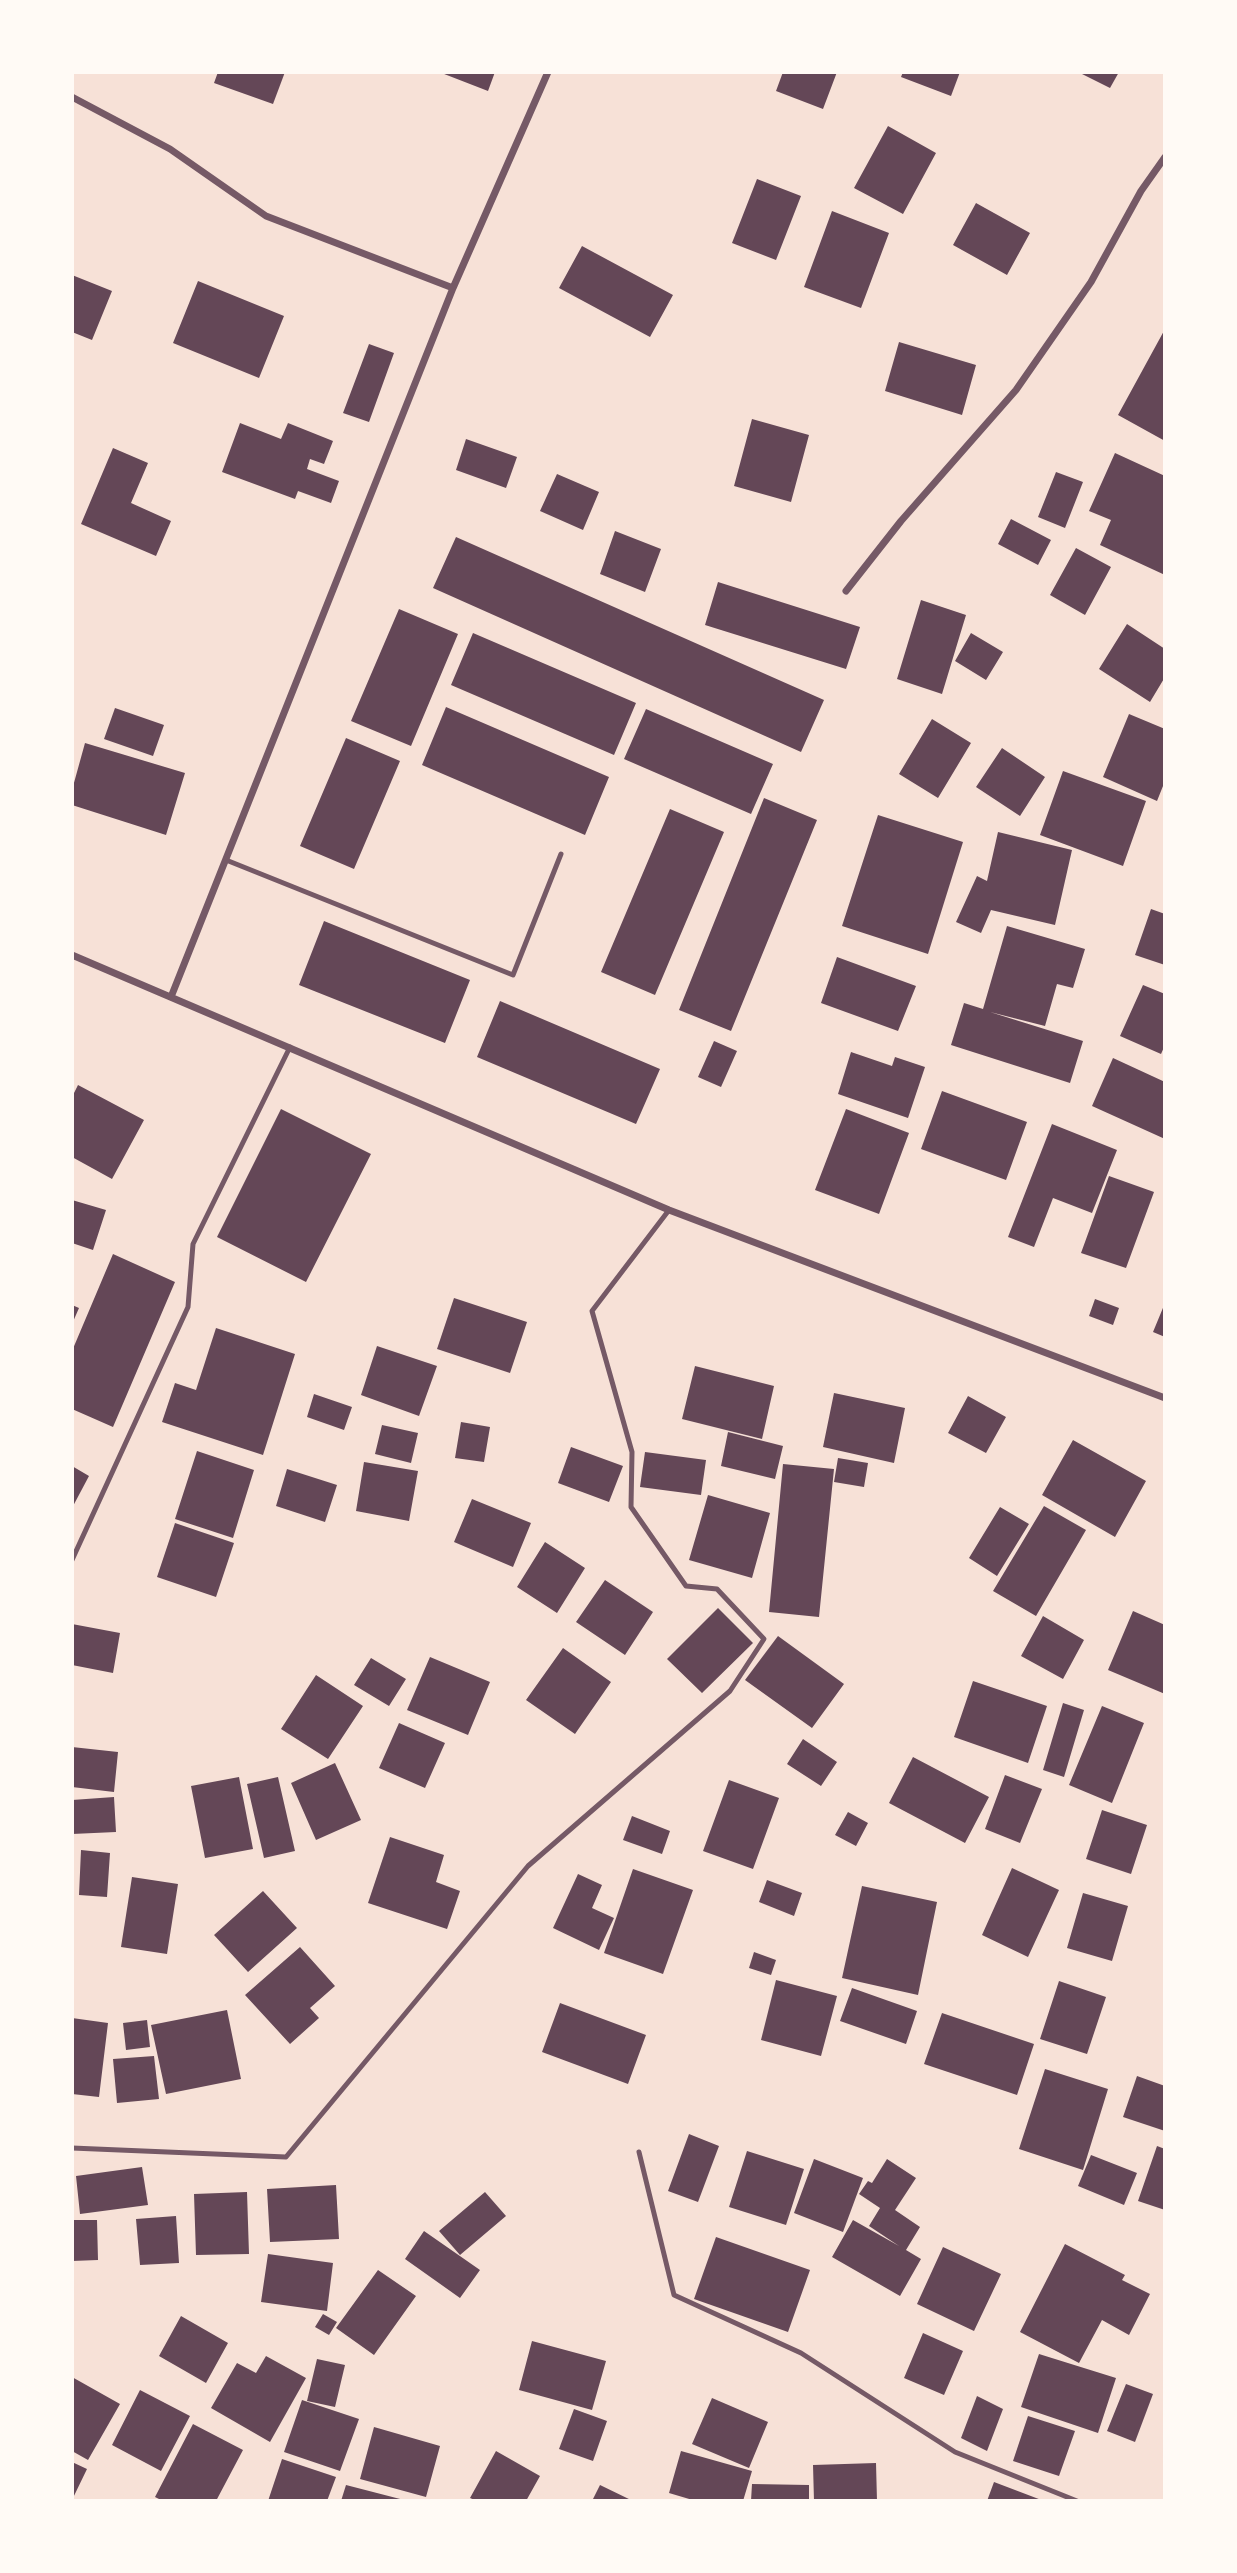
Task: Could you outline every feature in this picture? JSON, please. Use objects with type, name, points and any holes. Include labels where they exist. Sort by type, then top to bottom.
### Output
[{"type":"street","points":[[171,997],[453,288],[548,72]]},
{"type":"street","points":[[72,97],[170,149],[266,215],[453,288]]},
{"type":"street","points":[[846,591],[901,521],[1016,390],[1091,282],[1141,191],[1165,158]]},
{"type":"street","points":[[72,955],[669,1210],[1165,1398]]},
{"type":"lane","points":[[226,860],[513,975],[561,854]]},
{"type":"lane","points":[[72,1560],[188,1307],[193,1244],[290,1048]]},
{"type":"lane","points":[[72,2148],[286,2157],[528,1866],[730,1691],[764,1639],[717,1589],[686,1586],[631,1507],[632,1452],[592,1311],[669,1210]]},
{"type":"lane","points":[[639,2152],[674,2295],[801,2353],[955,2452],[1077,2501]]},
{"type":"building","points":[[218,72],[285,72],[273,104],[214,83]]},
{"type":"building","points":[[439,72],[495,72],[488,91]]},
{"type":"building","points":[[783,72],[837,72],[823,109],[776,91]]},
{"type":"building","points":[[903,72],[960,72],[951,96],[901,77]]},
{"type":"building","points":[[1078,72],[1119,72],[1110,88]]},
{"type":"building","points":[[888,126],[936,153],[903,214],[854,188]]},
{"type":"building","points":[[757,179],[801,196],[776,260],[732,243]]},
{"type":"building","points":[[976,203],[1030,233],[1007,275],[953,245]]},
{"type":"building","points":[[832,211],[889,233],[861,308],[804,287]]},
{"type":"building","points":[[582,246],[673,295],[650,337],[559,288]]},
{"type":"building","points":[[72,275],[112,291],[92,340],[72,332]]},
{"type":"building","points":[[198,281],[284,316],[259,378],[173,343]]},
{"type":"building","points":[[1165,329],[1165,441],[1118,415]]},
{"type":"building","points":[[899,342],[976,365],[962,415],[885,391]]},
{"type":"building","points":[[369,344],[394,353],[369,422],[343,413]]},
{"type":"building","points":[[752,419],[809,435],[791,502],[734,486]]},
{"type":"building","points":[[240,423],[281,439],[288,423],[333,441],[324,464],[310,459],[307,469],[339,481],[331,503],[298,491],[295,499],[222,472]]},
{"type":"building","points":[[466,439],[517,457],[506,488],[456,470]]},
{"type":"building","points":[[113,448],[148,463],[131,503],[171,521],[156,556],[81,524]]},
{"type":"building","points":[[1115,453],[1165,476],[1165,575],[1100,545],[1111,520],[1089,511]]},
{"type":"building","points":[[1056,472],[1083,482],[1065,528],[1038,517]]},
{"type":"building","points":[[557,474],[599,492],[583,530],[540,511]]},
{"type":"building","points":[[1011,519],[1051,540],[1038,565],[998,544]]},
{"type":"building","points":[[615,531],[661,549],[645,592],[600,574]]},
{"type":"building","points":[[456,537],[824,700],[801,752],[433,588]]},
{"type":"building","points":[[1076,548],[1111,567],[1085,615],[1050,595]]},
{"type":"building","points":[[718,582],[860,627],[846,669],[705,625]]},
{"type":"building","points":[[921,600],[966,615],[942,694],[897,679]]},
{"type":"building","points":[[399,609],[458,634],[411,746],[351,721]]},
{"type":"building","points":[[1127,624],[1165,649],[1165,677],[1150,702],[1099,669]]},
{"type":"building","points":[[473,633],[636,703],[614,755],[451,685]]},
{"type":"building","points":[[971,633],[1003,652],[986,680],[955,661]]},
{"type":"building","points":[[446,707],[609,777],[585,835],[422,765]]},
{"type":"building","points":[[115,708],[164,725],[153,756],[104,739]]},
{"type":"building","points":[[646,709],[773,764],[751,814],[624,759]]},
{"type":"building","points":[[1129,714],[1165,729],[1165,781],[1157,801],[1103,777]]},
{"type":"building","points":[[932,719],[971,743],[938,798],[899,774]]},
{"type":"building","points":[[346,738],[400,761],[354,869],[300,846]]},
{"type":"building","points":[[85,743],[185,773],[166,835],[72,805],[72,790]]},
{"type":"building","points":[[1002,748],[1045,777],[1020,816],[976,787]]},
{"type":"building","points":[[1063,771],[1146,801],[1123,866],[1040,835]]},
{"type":"building","points":[[764,798],[817,820],[731,1031],[679,1010]]},
{"type":"building","points":[[670,809],[724,832],[655,995],[601,972]]},
{"type":"building","points":[[878,815],[963,842],[928,954],[842,926]]},
{"type":"building","points":[[998,832],[1072,850],[1055,925],[991,910],[981,933],[956,922],[977,876],[987,881]]},
{"type":"building","points":[[1151,909],[1165,914],[1165,965],[1135,955]]},
{"type":"building","points":[[324,921],[470,980],[445,1043],[299,985]]},
{"type":"building","points":[[1007,926],[1085,949],[1073,988],[1057,984],[1045,1026],[990,1012],[1083,1041],[1070,1083],[951,1045],[964,1003],[983,1009]]},
{"type":"building","points":[[837,957],[916,986],[898,1031],[821,1003]]},
{"type":"building","points":[[1143,985],[1165,994],[1165,1045],[1161,1054],[1120,1036]]},
{"type":"building","points":[[500,1001],[660,1069],[636,1124],[477,1057]]},
{"type":"building","points":[[714,1041],[737,1051],[721,1087],[698,1077]]},
{"type":"building","points":[[851,1052],[892,1066],[895,1057],[925,1067],[908,1118],[838,1094]]},
{"type":"building","points":[[1113,1058],[1165,1082],[1165,1139],[1092,1106]]},
{"type":"building","points":[[78,1085],[144,1120],[112,1179],[72,1157],[72,1097]]},
{"type":"building","points":[[942,1091],[1027,1122],[1006,1180],[921,1149]]},
{"type":"building","points":[[281,1109],[371,1154],[306,1282],[217,1237]]},
{"type":"building","points":[[846,1109],[909,1133],[879,1214],[815,1190]]},
{"type":"building","points":[[1052,1124],[1117,1150],[1092,1213],[1053,1198],[1034,1247],[1008,1237]]},
{"type":"building","points":[[1109,1176],[1154,1192],[1126,1268],[1081,1253]]},
{"type":"building","points":[[72,1200],[106,1210],[93,1250],[72,1243]]},
{"type":"building","points":[[113,1254],[175,1282],[113,1427],[72,1409],[72,1351]]},
{"type":"building","points":[[454,1298],[527,1322],[510,1373],[437,1349]]},
{"type":"building","points":[[1095,1299],[1119,1308],[1113,1325],[1089,1316]]},
{"type":"building","points":[[1165,1303],[1165,1337],[1153,1332]]},
{"type":"building","points":[[72,1305],[79,1308],[72,1324]]},
{"type":"building","points":[[216,1328],[295,1354],[263,1455],[162,1422],[175,1383],[196,1390]]},
{"type":"building","points":[[377,1346],[437,1366],[419,1416],[361,1395]]},
{"type":"building","points":[[695,1366],[774,1386],[762,1439],[682,1419]]},
{"type":"building","points":[[834,1393],[905,1408],[894,1463],[823,1447]]},
{"type":"building","points":[[314,1394],[352,1407],[344,1430],[307,1417]]},
{"type":"building","points":[[968,1396],[1006,1417],[986,1453],[948,1433]]},
{"type":"building","points":[[461,1422],[490,1427],[484,1462],[455,1458]]},
{"type":"building","points":[[382,1425],[418,1433],[411,1463],[375,1454]]},
{"type":"building","points":[[728,1432],[783,1446],[775,1479],[721,1466]]},
{"type":"building","points":[[1073,1440],[1146,1481],[1115,1537],[1042,1495]]},
{"type":"building","points":[[571,1447],[623,1466],[609,1502],[558,1483]]},
{"type":"building","points":[[197,1451],[254,1470],[233,1538],[175,1519]]},
{"type":"building","points":[[645,1452],[706,1460],[701,1495],[640,1487]]},
{"type":"building","points":[[838,1458],[868,1463],[864,1487],[834,1482]]},
{"type":"building","points":[[364,1462],[418,1471],[409,1521],[356,1511]]},
{"type":"building","points":[[783,1464],[834,1469],[819,1617],[769,1612]]},
{"type":"building","points":[[72,1466],[89,1476],[72,1508]]},
{"type":"building","points":[[287,1469],[337,1485],[325,1522],[276,1506]]},
{"type":"building","points":[[708,1495],[770,1513],[752,1578],[689,1560]]},
{"type":"building","points":[[472,1499],[531,1523],[513,1567],[454,1542]]},
{"type":"building","points":[[1044,1506],[1086,1530],[1036,1616],[993,1591]]},
{"type":"building","points":[[1000,1507],[1029,1524],[997,1576],[969,1558]]},
{"type":"building","points":[[175,1523],[234,1543],[216,1597],[157,1577]]},
{"type":"building","points":[[545,1542],[585,1568],[557,1613],[517,1587]]},
{"type":"building","points":[[605,1580],[653,1612],[625,1655],[576,1622]]},
{"type":"building","points":[[718,1608],[753,1643],[702,1693],[667,1659]]},
{"type":"building","points":[[1133,1611],[1165,1625],[1165,1694],[1108,1670]]},
{"type":"building","points":[[1043,1616],[1084,1640],[1063,1679],[1021,1656]]},
{"type":"building","points":[[72,1624],[120,1633],[113,1673],[72,1665]]},
{"type":"building","points":[[778,1636],[844,1684],[812,1728],[745,1680]]},
{"type":"building","points":[[563,1648],[611,1682],[575,1734],[526,1700]]},
{"type":"building","points":[[430,1657],[490,1682],[468,1735],[407,1710]]},
{"type":"building","points":[[371,1658],[406,1679],[389,1706],[354,1685]]},
{"type":"building","points":[[316,1675],[363,1706],[328,1759],[281,1729]]},
{"type":"building","points":[[973,1681],[1047,1706],[1028,1763],[954,1737]]},
{"type":"building","points":[[1063,1703],[1084,1710],[1064,1777],[1043,1770]]},
{"type":"building","points":[[1102,1706],[1144,1723],[1112,1803],[1069,1785]]},
{"type":"building","points":[[399,1723],[445,1743],[425,1788],[379,1768]]},
{"type":"building","points":[[803,1739],[837,1762],[821,1786],[787,1764]]},
{"type":"building","points":[[72,1747],[118,1752],[114,1792],[72,1787]]},
{"type":"building","points":[[913,1757],[989,1797],[965,1843],[889,1803]]},
{"type":"building","points":[[335,1763],[361,1820],[316,1840],[291,1783]]},
{"type":"building","points":[[1005,1775],[1042,1789],[1020,1843],[985,1829]]},
{"type":"building","points":[[239,1777],[253,1849],[205,1858],[191,1786]]},
{"type":"building","points":[[278,1777],[295,1851],[264,1858],[247,1784]]},
{"type":"building","points":[[729,1780],[779,1798],[753,1869],[703,1851]]},
{"type":"building","points":[[114,1797],[116,1832],[72,1834],[72,1800]]},
{"type":"building","points":[[1102,1810],[1147,1825],[1131,1874],[1086,1859]]},
{"type":"building","points":[[848,1812],[868,1823],[856,1846],[835,1835]]},
{"type":"building","points":[[632,1816],[670,1831],[662,1854],[623,1840]]},
{"type":"building","points":[[390,1837],[444,1855],[436,1882],[460,1891],[447,1929],[368,1903]]},
{"type":"building","points":[[81,1850],[110,1853],[107,1897],[79,1895]]},
{"type":"building","points":[[1012,1868],[1059,1890],[1028,1957],[982,1935]]},
{"type":"building","points":[[633,1869],[693,1890],[663,1974],[604,1953]]},
{"type":"building","points":[[578,1874],[602,1885],[592,1908],[614,1918],[599,1950],[553,1928]]},
{"type":"building","points":[[132,1877],[178,1884],[167,1954],[121,1947]]},
{"type":"building","points":[[767,1880],[802,1893],[794,1916],[759,1902]]},
{"type":"building","points":[[862,1886],[937,1902],[918,1995],[842,1978]]},
{"type":"building","points":[[263,1891],[297,1928],[248,1972],[214,1935]]},
{"type":"building","points":[[1083,1893],[1128,1906],[1112,1961],[1067,1948]]},
{"type":"building","points":[[300,1947],[335,1986],[310,2008],[319,2018],[290,2044],[245,1995]]},
{"type":"building","points":[[754,1952],[776,1960],[771,1975],[749,1968]]},
{"type":"building","points":[[776,1980],[837,1996],[821,2056],[761,2040]]},
{"type":"building","points":[[1059,1981],[1106,1997],[1087,2054],[1040,2039]]},
{"type":"building","points":[[852,1988],[917,2011],[906,2044],[840,2021]]},
{"type":"building","points":[[560,2003],[646,2035],[628,2084],[542,2052]]},
{"type":"building","points":[[227,2010],[241,2079],[166,2094],[151,2025]]},
{"type":"building","points":[[942,2013],[1034,2044],[1017,2095],[924,2064]]},
{"type":"building","points":[[72,2018],[108,2023],[99,2097],[72,2094]]},
{"type":"building","points":[[147,2020],[150,2047],[126,2050],[123,2023]]},
{"type":"building","points":[[154,2056],[159,2099],[117,2103],[113,2059]]},
{"type":"building","points":[[1045,2069],[1108,2089],[1083,2170],[1019,2149]]},
{"type":"building","points":[[1137,2076],[1165,2086],[1165,2131],[1123,2117]]},
{"type":"building","points":[[689,2134],[719,2146],[698,2202],[668,2191]]},
{"type":"building","points":[[1157,2146],[1165,2149],[1165,2210],[1138,2201]]},
{"type":"building","points":[[747,2151],[804,2169],[786,2225],[729,2207]]},
{"type":"building","points":[[1091,2155],[1137,2173],[1124,2205],[1078,2186]]},
{"type":"building","points":[[814,2159],[863,2178],[843,2232],[794,2213]]},
{"type":"building","points":[[887,2159],[916,2178],[895,2210],[920,2227],[906,2250],[921,2259],[900,2296],[832,2257],[853,2220],[899,2246],[869,2226],[880,2208],[859,2194],[868,2181],[872,2183]]},
{"type":"building","points":[[142,2167],[148,2205],[80,2214],[76,2176]]},
{"type":"building","points":[[336,2185],[339,2239],[270,2242],[267,2189]]},
{"type":"building","points":[[247,2192],[249,2254],[196,2255],[194,2194]]},
{"type":"building","points":[[485,2192],[506,2216],[460,2255],[439,2231]]},
{"type":"building","points":[[176,2216],[179,2263],[140,2265],[136,2219]]},
{"type":"building","points":[[72,2220],[97,2220],[98,2260],[72,2261]]},
{"type":"building","points":[[424,2231],[480,2270],[460,2298],[405,2259]]},
{"type":"building","points":[[716,2237],[810,2270],[788,2332],[694,2299]]},
{"type":"building","points":[[1065,2244],[1125,2275],[1122,2280],[1150,2294],[1129,2335],[1102,2320],[1079,2363],[1020,2332]]},
{"type":"building","points":[[943,2247],[1001,2274],[974,2331],[917,2304]]},
{"type":"building","points":[[268,2254],[333,2263],[327,2311],[261,2302]]},
{"type":"building","points":[[378,2270],[416,2296],[374,2355],[336,2328]]},
{"type":"building","points":[[323,2314],[337,2322],[329,2335],[315,2327]]},
{"type":"building","points":[[181,2316],[228,2343],[206,2383],[159,2356]]},
{"type":"building","points":[[923,2333],[963,2351],[944,2395],[904,2378]]},
{"type":"building","points":[[532,2341],[606,2361],[592,2410],[519,2390]]},
{"type":"building","points":[[1039,2354],[1116,2378],[1098,2433],[1021,2407]]},
{"type":"building","points":[[266,2356],[306,2378],[270,2442],[211,2408],[237,2363],[256,2373]]},
{"type":"building","points":[[317,2359],[345,2365],[335,2407],[307,2401]]},
{"type":"building","points":[[72,2377],[120,2404],[88,2460],[72,2451]]},
{"type":"building","points":[[1126,2384],[1153,2394],[1135,2442],[1107,2431]]},
{"type":"building","points":[[140,2390],[190,2416],[161,2471],[112,2445]]},
{"type":"building","points":[[977,2396],[1003,2409],[987,2451],[961,2438]]},
{"type":"building","points":[[712,2398],[768,2422],[749,2468],[692,2444]]},
{"type":"building","points":[[302,2400],[359,2419],[340,2471],[284,2452]]},
{"type":"building","points":[[574,2409],[607,2421],[593,2461],[559,2449]]},
{"type":"building","points":[[1028,2416],[1075,2431],[1059,2476],[1013,2461]]},
{"type":"building","points":[[193,2424],[243,2450],[216,2501],[163,2501],[155,2497]]},
{"type":"building","points":[[374,2427],[440,2446],[426,2497],[360,2479]]},
{"type":"building","points":[[496,2451],[540,2476],[526,2501],[477,2501],[470,2498]]},
{"type":"building","points":[[681,2451],[752,2471],[743,2501],[696,2501],[669,2493]]},
{"type":"building","points":[[282,2459],[336,2477],[327,2501],[268,2501]]},
{"type":"building","points":[[72,2462],[87,2469],[72,2500]]},
{"type":"building","points":[[876,2463],[877,2501],[814,2501],[813,2465]]},
{"type":"building","points":[[994,2482],[1044,2501],[987,2501]]},
{"type":"building","points":[[752,2484],[809,2485],[809,2501],[751,2501]]},
{"type":"building","points":[[346,2485],[404,2500],[404,2501],[341,2501]]},
{"type":"building","points":[[600,2485],[633,2501],[592,2501]]}]
